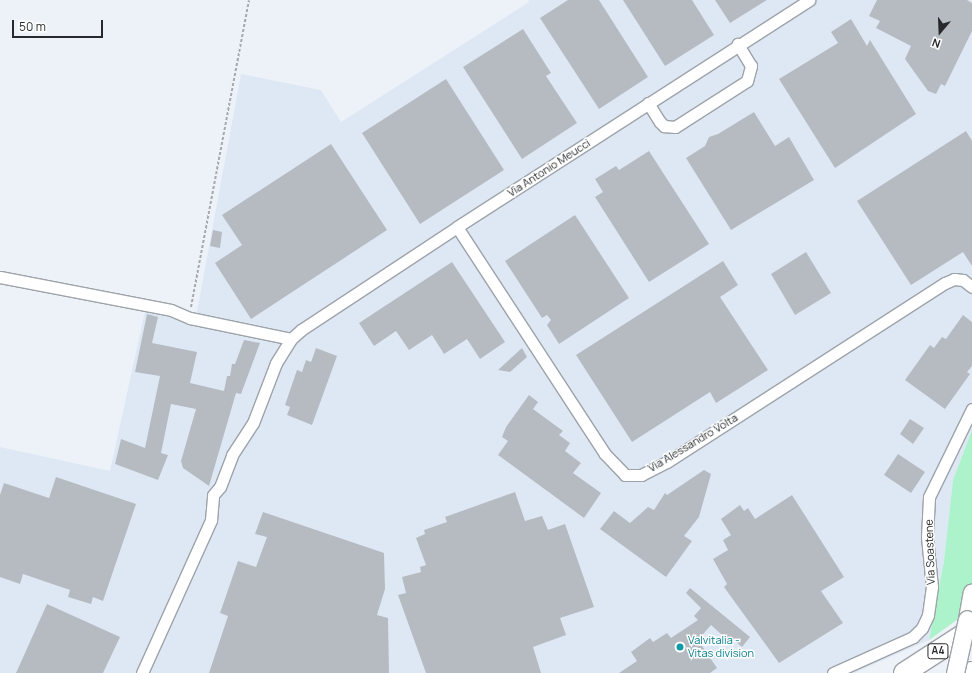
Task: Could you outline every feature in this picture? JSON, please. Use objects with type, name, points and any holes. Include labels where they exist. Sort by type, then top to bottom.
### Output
[{"type":"highway","name":"A4","points":[[904,673],[969,624]]},
{"type":"main road","points":[[955,673],[969,624],[972,592]]},
{"type":"street","name":"Via Antonio Meucci","points":[[142,673],[211,520],[213,495],[220,486],[232,455],[254,423],[276,363],[291,339],[301,330],[457,227],[738,44],[809,0]]},
{"type":"street","points":[[648,103],[664,126],[675,127],[747,81],[751,66],[738,44]]},
{"type":"street","name":"Via Alessandro Volta","points":[[457,227],[605,454],[625,475],[641,475],[667,462],[945,283],[954,279],[963,280],[972,287]]},
{"type":"street","points":[[0,278],[171,310],[190,318],[291,339]]},
{"type":"street","name":"Via Soastene","points":[[833,673],[913,636],[922,628],[928,615],[932,587],[927,537],[929,497],[972,409]]},
{"type":"path","points":[[190,318],[249,0]]},
{"type":"shaded area","points":[[528,0],[972,0],[972,430],[953,480],[944,561],[929,640],[854,673],[0,673],[0,447],[110,471],[145,311],[187,318],[196,317],[241,74],[321,90],[341,122],[529,2]]},
{"type":"green space","points":[[972,430],[972,609],[929,640],[944,561],[953,480]]},
{"type":"building","points":[[568,0],[599,0],[648,77],[599,109],[540,18]]},
{"type":"building","points":[[623,0],[692,0],[714,35],[665,66]]},
{"type":"building","points":[[715,0],[767,0],[730,23]]},
{"type":"building","points":[[877,0],[967,0],[972,3],[972,31],[945,86],[941,84],[936,94],[928,91],[905,59],[911,46],[876,28],[880,21],[869,16]]},
{"type":"building","points":[[851,19],[867,46],[870,40],[916,114],[835,168],[779,79],[838,43],[831,32]]},
{"type":"building","points":[[523,29],[551,73],[546,76],[577,123],[522,159],[463,67]]},
{"type":"building","points":[[446,79],[504,170],[420,224],[362,133]]},
{"type":"building","points":[[754,112],[775,146],[789,137],[814,180],[731,230],[686,158],[705,146],[709,137],[718,134]]},
{"type":"building","points":[[966,131],[972,141],[972,266],[963,252],[911,285],[857,201]]},
{"type":"building","points":[[331,144],[387,230],[251,319],[215,263],[242,245],[222,215]]},
{"type":"building","points":[[649,151],[709,244],[649,282],[595,197],[603,192],[595,179],[616,166],[619,170]]},
{"type":"building","points":[[575,215],[629,298],[559,344],[547,325],[551,320],[547,315],[542,318],[505,261]]},
{"type":"building","points":[[213,230],[222,232],[220,248],[210,246]]},
{"type":"building","points":[[806,252],[831,293],[795,315],[771,274]]},
{"type":"building","points":[[723,261],[738,285],[720,297],[768,370],[716,403],[710,392],[632,442],[576,355]]},
{"type":"building","points":[[452,262],[505,342],[480,359],[467,339],[444,354],[432,335],[409,350],[396,331],[374,346],[359,323]]},
{"type":"building","points":[[147,314],[158,317],[152,343],[197,352],[190,383],[224,391],[227,376],[230,376],[232,364],[235,364],[244,340],[260,343],[241,394],[236,393],[209,486],[183,468],[181,461],[196,409],[171,404],[161,453],[168,455],[158,480],[115,464],[121,439],[145,448],[160,376],[135,372]]},
{"type":"building","points":[[963,315],[972,322],[972,366],[967,372],[970,374],[945,409],[905,380],[930,345],[934,348],[942,337],[946,339]]},
{"type":"building","points":[[316,348],[337,356],[312,425],[287,415],[290,407],[285,405],[297,370],[302,372],[306,360],[311,362]]},
{"type":"building","points":[[522,348],[527,357],[510,372],[498,370]]},
{"type":"building","points":[[529,395],[538,402],[533,409],[563,431],[559,435],[570,443],[565,451],[581,463],[573,473],[601,493],[584,518],[498,455],[508,441],[502,437],[506,427]]},
{"type":"building","points":[[910,419],[924,428],[913,444],[900,434]]},
{"type":"building","points":[[898,454],[925,472],[911,493],[884,475]]},
{"type":"building","points":[[704,470],[711,474],[699,517],[684,536],[692,541],[666,577],[600,529],[614,511],[630,523],[648,507],[654,510],[665,493],[667,495]]},
{"type":"building","points":[[56,477],[136,504],[103,601],[93,597],[91,604],[68,597],[70,590],[23,574],[20,584],[0,577],[0,495],[4,483],[49,498]]},
{"type":"building","points":[[515,492],[525,521],[542,516],[548,530],[565,524],[594,607],[560,618],[566,635],[533,647],[541,673],[426,673],[398,595],[406,593],[402,577],[421,572],[420,567],[426,565],[416,538],[425,534],[424,530],[447,522],[445,517]]},
{"type":"building","points":[[792,495],[844,577],[821,591],[843,623],[779,663],[724,587],[727,584],[713,559],[728,550],[723,540],[731,535],[721,519],[740,505],[744,511],[748,508],[755,519]]},
{"type":"building","points":[[263,512],[384,553],[385,589],[377,615],[388,618],[389,673],[209,673],[228,616],[220,613],[238,561],[256,567],[267,537],[255,534]]},
{"type":"building","points":[[690,588],[750,637],[742,647],[733,639],[731,643],[711,625],[698,640],[717,668],[710,673],[619,673],[637,661],[631,652],[650,638],[653,642],[667,633],[671,638],[698,620],[694,616],[701,608],[686,593]]},
{"type":"building","points":[[47,604],[120,637],[103,673],[16,673]]},
{"type":"place","name":"Valvitalia - Vitas division","points":[[680,647]]}]
